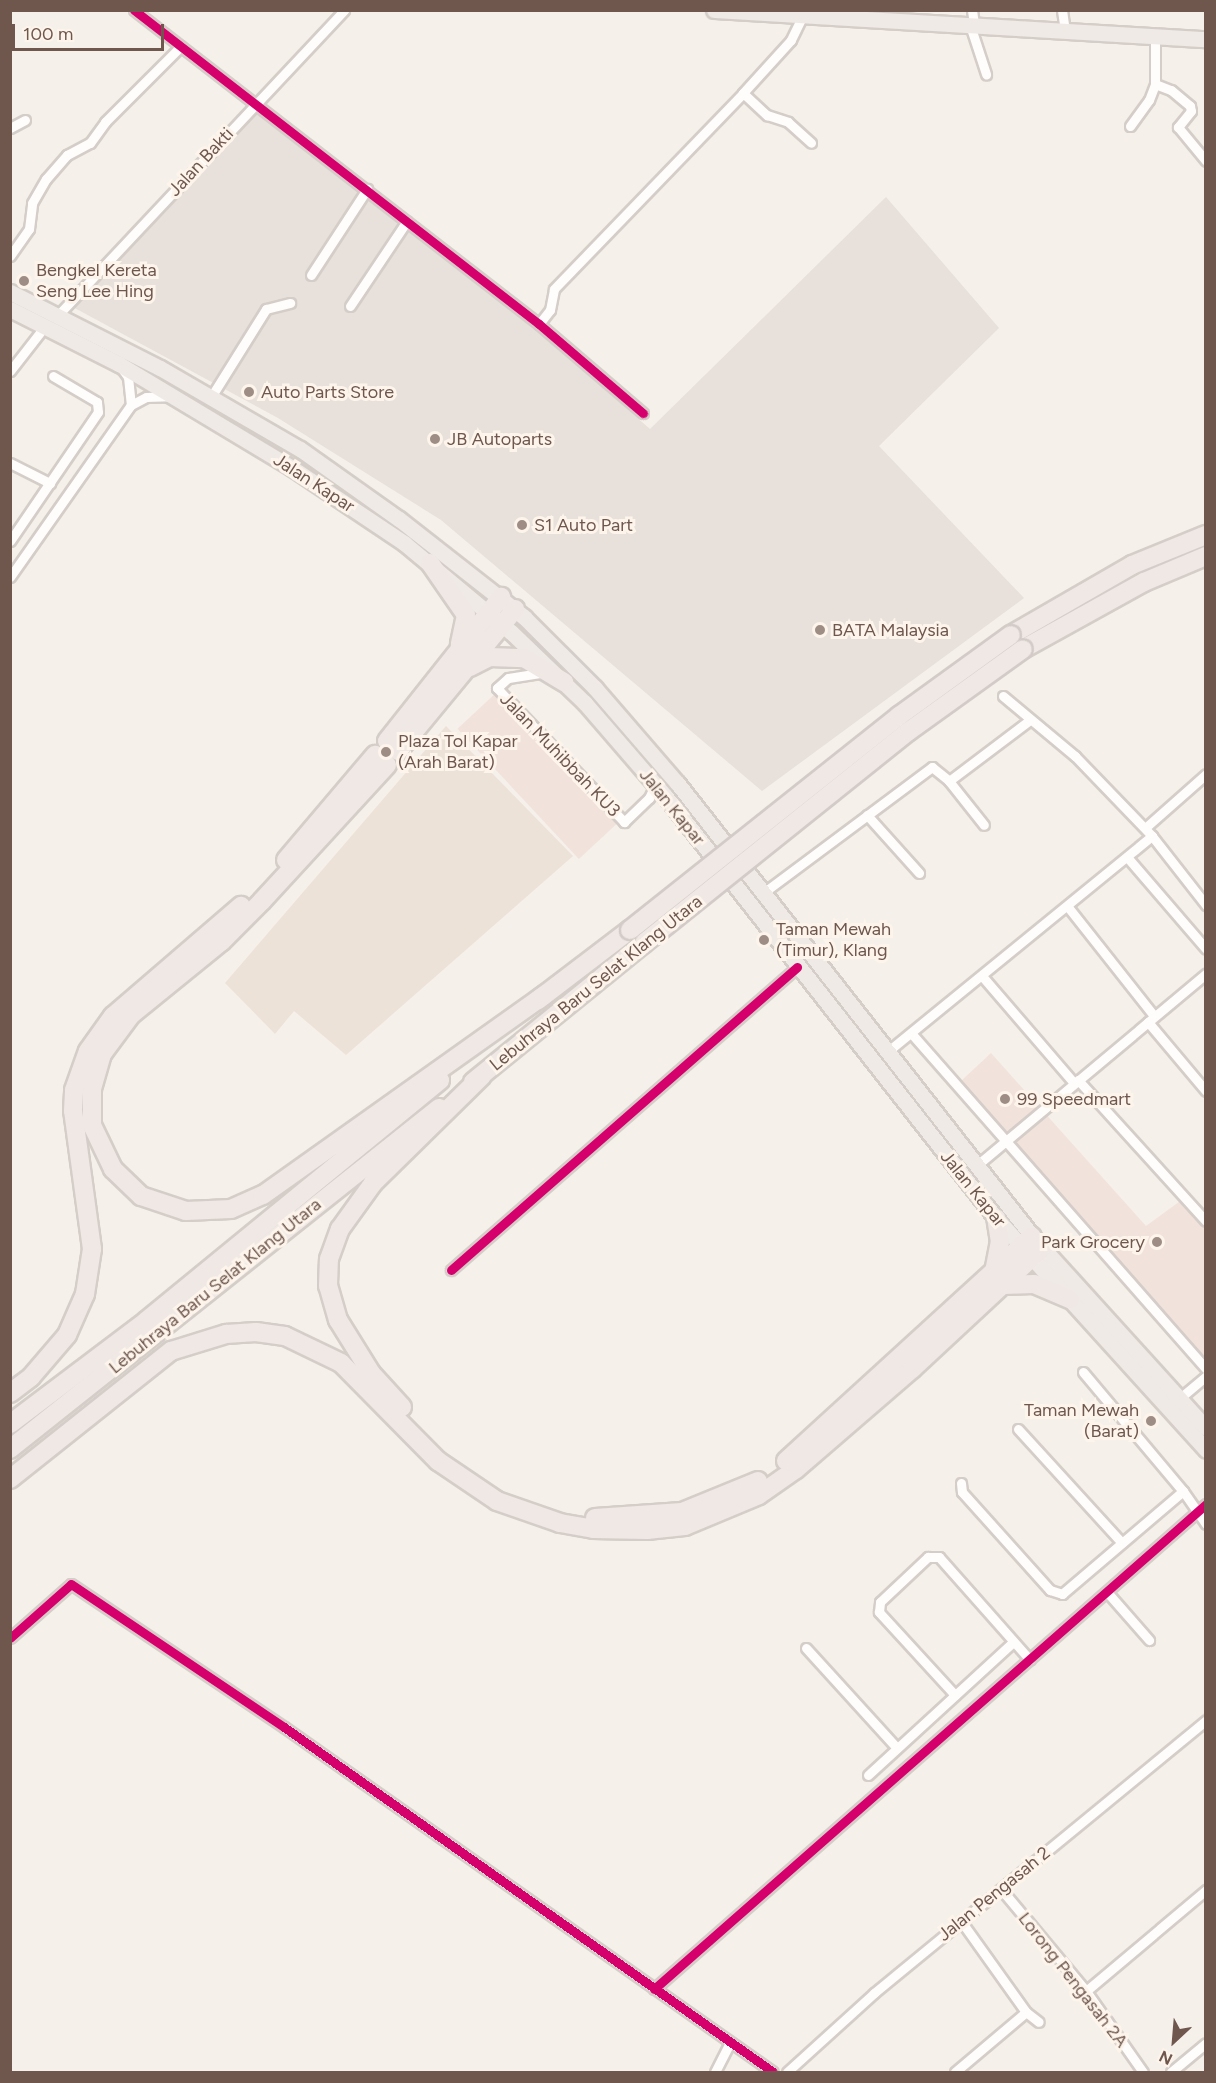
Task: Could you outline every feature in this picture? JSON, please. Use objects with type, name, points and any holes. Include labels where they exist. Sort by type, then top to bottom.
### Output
[{"type":"highway","points":[[714,10],[972,20],[1065,31],[1206,39]]},
{"type":"highway","name":"Jalan Kapar","points":[[10,292],[58,315],[211,397],[345,479],[515,609],[618,714],[763,893],[976,1166],[1070,1299],[1206,1450]]},
{"type":"highway","name":"Jalan Kapar","points":[[10,309],[119,364],[292,468],[430,563],[490,611],[655,785],[996,1218],[1032,1247],[1206,1428]]},
{"type":"highway","name":"Lebuhraya Baru Selat Klang Utara","points":[[10,1424],[146,1321],[546,994],[899,716],[1011,635],[1132,565],[1206,535]]},
{"type":"highway","name":"Lebuhraya Baru Selat Klang Utara","points":[[10,1449],[482,1076],[909,731],[1023,649],[1144,582],[1206,556]]},
{"type":"highway","points":[[430,563],[466,615],[460,663]]},
{"type":"highway","points":[[501,597],[490,611],[460,663],[262,901],[222,941],[131,1015],[102,1054],[92,1089],[93,1125],[113,1169],[141,1196],[186,1211],[231,1209],[263,1195],[546,994]]},
{"type":"highway","points":[[460,663],[504,625],[515,609]]},
{"type":"highway","points":[[460,663],[506,655],[524,658],[556,678]]},
{"type":"highway","points":[[10,1393],[31,1377],[67,1335],[85,1294],[92,1249],[73,1111],[74,1090],[88,1051],[113,1016],[244,903],[387,753]]},
{"type":"highway","points":[[482,1076],[353,1207],[329,1259],[328,1286],[338,1320],[351,1344],[420,1429],[473,1475],[529,1502],[594,1518],[647,1516],[682,1512],[754,1484],[788,1460],[999,1279],[1000,1242],[996,1218]]},
{"type":"highway","points":[[10,1479],[171,1351],[226,1334],[256,1332],[285,1336],[341,1363],[438,1461],[496,1501],[560,1523],[593,1529],[647,1530],[685,1526],[759,1495],[796,1469],[1032,1247]]},
{"type":"highway","points":[[999,1279],[1034,1284],[1070,1299]]},
{"type":"street","points":[[134,10],[539,324],[643,413]]},
{"type":"street","name":"Jalan Bakti","points":[[58,315],[344,10]]},
{"type":"street","points":[[1062,10],[1065,31]]},
{"type":"street","points":[[539,324],[550,310],[554,289],[792,40],[804,15]]},
{"type":"street","points":[[972,20],[986,74]]},
{"type":"street","points":[[1130,126],[1149,100],[1155,84],[1155,37]]},
{"type":"street","points":[[10,256],[29,229],[32,203],[46,179],[67,155],[90,143],[112,114],[181,46]]},
{"type":"street","points":[[1155,84],[1171,90],[1190,106],[1191,111],[1178,127],[1206,161]]},
{"type":"street","points":[[743,93],[767,115],[788,122],[811,143]]},
{"type":"street","points":[[10,128],[25,120]]},
{"type":"street","points":[[311,275],[367,189]]},
{"type":"street","points":[[350,306],[407,221]]},
{"type":"street","points":[[211,397],[266,309],[290,303]]},
{"type":"street","points":[[10,371],[45,326]]},
{"type":"street","points":[[119,364],[128,377],[131,405]]},
{"type":"street","points":[[10,541],[98,412],[97,402],[53,376]]},
{"type":"street","points":[[12,571],[131,405],[146,397],[177,397]]},
{"type":"street","points":[[10,463],[50,483]]},
{"type":"street","name":"Jalan Muhibbah KU3","points":[[556,678],[522,673],[508,678],[497,688],[624,822],[649,798],[655,785]]},
{"type":"street","points":[[1003,696],[1075,756],[1148,832],[1206,905]]},
{"type":"street","points":[[949,781],[1030,720]]},
{"type":"street","points":[[763,893],[926,770],[939,769],[984,825]]},
{"type":"street","points":[[887,1052],[1127,857],[1148,832],[1206,774]]},
{"type":"street","points":[[867,814],[919,873]]},
{"type":"street","points":[[1127,857],[1206,949]]},
{"type":"street","points":[[1197,894],[1206,887]]},
{"type":"street","points":[[1068,907],[1204,1087]]},
{"type":"street","points":[[451,1270],[797,967]]},
{"type":"street","points":[[976,1166],[1206,974]]},
{"type":"street","points":[[982,976],[1076,1082],[1206,1221]]},
{"type":"street","points":[[911,1033],[1007,1139],[1206,1369]]},
{"type":"street","points":[[1083,1372],[1183,1491],[1206,1524]]},
{"type":"street","points":[[1179,1398],[1206,1376]]},
{"type":"street","points":[[1018,1429],[1122,1543]]},
{"type":"street","points":[[961,1483],[962,1492],[1050,1590],[1062,1594],[1183,1491]]},
{"type":"street","points":[[654,1989],[1206,1504]]},
{"type":"street","points":[[955,1695],[879,1612],[880,1602],[928,1557],[939,1557],[1030,1660]]},
{"type":"street","points":[[10,1638],[71,1584],[284,1727],[773,2073]]},
{"type":"street","points":[[1107,1592],[1149,1640]]},
{"type":"street","points":[[868,1775],[1013,1642]]},
{"type":"street","points":[[806,1648],[897,1748]]},
{"type":"street","name":"Jalan Pengasah 2","points":[[787,2073],[874,1993],[1206,1720]]},
{"type":"street","name":"Lorong Pengasah 2A","points":[[1001,1889],[1086,1991],[1143,2073]]},
{"type":"street","points":[[1086,1991],[1206,1890]]},
{"type":"street","points":[[962,1921],[1026,2012],[1040,2022]]},
{"type":"street","points":[[955,2073],[1026,2012]]},
{"type":"street","points":[[715,2073],[730,2043]]},
{"type":"street","points":[[1171,2073],[1206,2043]]},
{"type":"shaded area","points":[[257,107],[549,341],[650,429],[886,197],[999,328],[879,446],[1024,598],[762,791],[441,520],[278,418],[71,306]]},
{"type":"shaded area","points":[[497,692],[618,822],[579,859],[458,729]]},
{"type":"shaded area","points":[[446,726],[573,856],[346,1055],[294,1011],[275,1034],[225,983]]},
{"type":"shaded area","points":[[991,1053],[1146,1226],[1183,1199],[1205,1226],[1205,1362],[960,1082]]},
{"type":"cycle path","points":[[134,10],[539,324],[643,413]]},
{"type":"cycle path","points":[[451,1270],[797,967]]},
{"type":"cycle path","points":[[654,1989],[1206,1504]]},
{"type":"cycle path","points":[[10,1638],[71,1584],[284,1727],[773,2072]]},
{"type":"place","name":"Bengkel Kereta Seng Lee Hing","points":[[24,281]]},
{"type":"place","name":"Auto Parts Store","points":[[249,392]]},
{"type":"place","name":"JB Autoparts","points":[[435,439]]},
{"type":"place","name":"S1 Auto Part","points":[[522,525]]},
{"type":"place","name":"BATA Malaysia","points":[[820,630]]},
{"type":"place","name":"Plaza Tol Kapar (Arah Barat)","points":[[386,752]]},
{"type":"place","name":"Taman Mewah (Timur), Klang","points":[[764,940]]},
{"type":"place","name":"99 Speedmart","points":[[1005,1099]]},
{"type":"place","name":"Park Grocery","points":[[1157,1242]]},
{"type":"place","name":"Taman Mewah (Barat)","points":[[1151,1421]]}]
